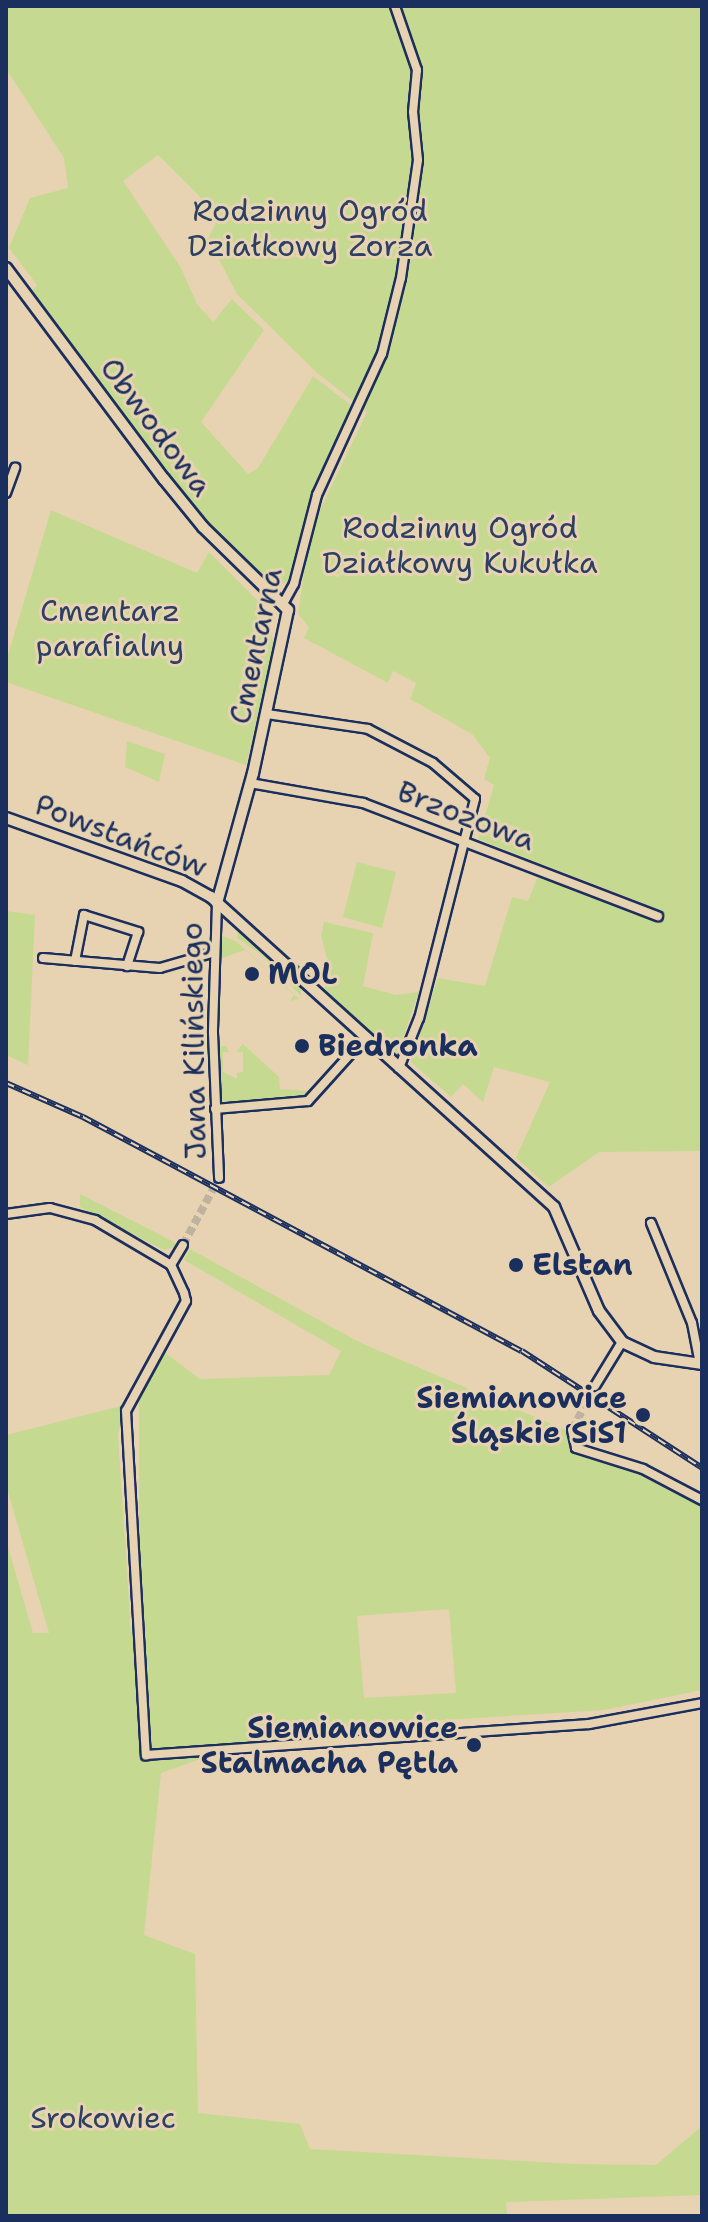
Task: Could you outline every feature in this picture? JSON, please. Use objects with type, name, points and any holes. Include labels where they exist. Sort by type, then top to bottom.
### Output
[{"type":"street","name":"Cmentarna","points":[[217,903],[250,783],[288,620],[284,602],[294,584],[317,495],[361,408],[392,320],[418,160],[413,112],[417,70],[395,6]]},
{"type":"street","name":"Obwodowa","points":[[6,268],[183,503],[284,602]]},
{"type":"street","points":[[6,493],[15,468]]},
{"type":"street","points":[[267,714],[355,725],[413,750],[473,794],[476,808],[468,842],[419,1018],[399,1068]]},
{"type":"street","name":"Brzozowa","points":[[250,783],[342,797],[658,916]]},
{"type":"street","name":"Powstańców","points":[[6,818],[195,886],[217,903],[554,1207],[599,1311],[622,1342]]},
{"type":"street","name":"Jana Kilińskiego","points":[[217,903],[212,953],[219,1178]]},
{"type":"street","points":[[75,961],[84,915],[138,932],[127,966]]},
{"type":"street","points":[[43,958],[160,968],[212,953]]},
{"type":"street","points":[[215,1109],[308,1101],[365,1038]]},
{"type":"street","points":[[6,1214],[50,1208],[80,1213],[171,1265],[186,1301],[126,1411],[146,1755],[438,1736],[634,1719],[702,1703]]},
{"type":"street","points":[[595,1386],[622,1342],[654,1357],[701,1364],[692,1323],[651,1223]]},
{"type":"street","points":[[171,1265],[183,1245]]},
{"type":"street","points":[[572,1430],[576,1448],[643,1469],[702,1500]]},
{"type":"green space","points":[[6,6],[702,6],[702,1151],[599,1152],[549,1187],[516,1158],[550,1082],[494,1067],[483,1102],[463,1084],[451,1097],[411,1062],[438,978],[485,986],[512,897],[528,901],[539,874],[637,916],[643,903],[478,839],[494,785],[484,779],[490,758],[472,734],[410,699],[416,683],[393,671],[388,683],[304,638],[309,627],[298,614],[310,531],[367,412],[316,372],[237,294],[208,239],[219,216],[158,155],[123,181],[181,268],[197,304],[213,322],[232,299],[264,330],[201,422],[248,474],[258,468],[313,376],[356,409],[310,496],[291,581],[274,586],[197,514],[31,291],[37,285],[9,248],[30,198],[68,188],[64,158],[6,69]]},
{"type":"green space","name":"Cmentarz parafialny","points":[[51,510],[197,573],[209,552],[264,607],[274,644],[246,765],[6,682],[6,662]]},
{"type":"green space","points":[[127,741],[165,754],[159,782],[125,767]]},
{"type":"green space","points":[[357,862],[396,872],[382,928],[343,917]]},
{"type":"green space","points":[[6,911],[35,915],[28,1065],[6,1055]]},
{"type":"green space","points":[[324,922],[373,933],[363,986],[396,995],[419,992],[397,1054],[321,991],[332,979],[321,935]]},
{"type":"green space","points":[[238,929],[301,985],[301,996],[262,955],[237,938]]},
{"type":"green space","points":[[221,935],[237,942],[299,999],[290,1001],[294,995],[276,980],[271,984],[269,972],[245,950],[222,958]]},
{"type":"green space","points":[[243,1044],[279,1077],[280,1089],[309,1091],[323,1076],[318,1071],[325,1077],[300,1099],[221,1102],[219,1047],[226,1046],[229,1052],[223,1052],[223,1072],[237,1079],[237,1073],[243,1072],[243,1052],[236,1052]]},
{"type":"green space","points":[[80,1194],[176,1243],[174,1247],[164,1250],[80,1207]]},
{"type":"green space","name":"Srokowiec","points":[[190,1249],[361,1343],[568,1431],[568,1443],[577,1454],[648,1476],[702,1507],[702,1690],[604,1710],[333,1727],[263,1737],[161,1773],[144,1935],[195,1954],[198,2113],[300,2124],[310,2149],[575,2164],[656,2165],[702,2126],[702,2195],[506,2202],[507,2216],[6,2216],[6,1540],[33,1633],[49,1633],[6,1485],[6,1435],[125,1405],[118,1435],[131,1632],[139,1632],[139,1401],[164,1352],[200,1379],[329,1375],[341,1351],[184,1260]],"holes":[[[449,1609],[456,1693],[364,1698],[357,1616]]]},
{"type":"tunnel","points":[[183,1245],[219,1178]]},
{"type":"tunnel","points":[[572,1430],[595,1386]]},
{"type":"railway","points":[[6,1083],[83,1117],[522,1351],[702,1468]]},
{"type":"place","name":"MOL","points":[[252,974]]},
{"type":"place","name":"Biedronka","points":[[302,1046]]},
{"type":"place","name":"Elstan","points":[[516,1265]]},
{"type":"place","name":"Siemianowice Śląskie SiS1","points":[[643,1415]]},
{"type":"place","name":"Siemianowice Stalmacha Pętla","points":[[474,1745]]},
{"type":"park label","name":"Rodzinny Ogród Działkowy Zorza","points":[[310,228]]},
{"type":"park label","name":"Rodzinny Ogród Działkowy Kukułka","points":[[460,545]]}]
